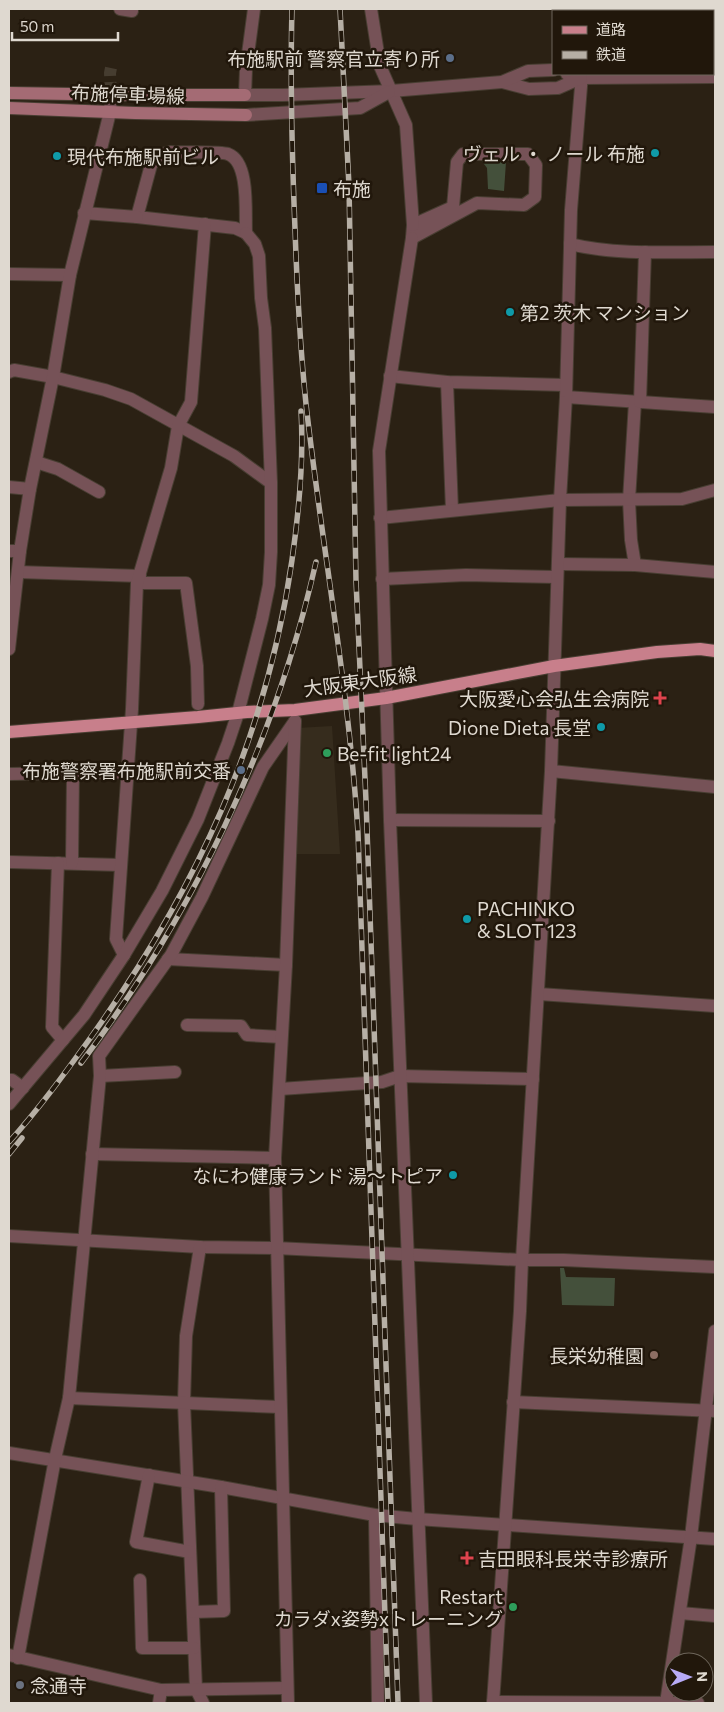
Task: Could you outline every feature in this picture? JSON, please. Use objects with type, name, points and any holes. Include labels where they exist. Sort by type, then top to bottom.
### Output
[{"type":"main road","name":"布施停車場線","points":[[9,93],[245,95]]},
{"type":"main road","name":"布施停車場線","points":[[9,108],[246,116]]},
{"type":"main road","name":"大阪東大阪線","points":[[9,732],[238,713],[295,716],[554,666],[657,652],[700,649],[715,651]]},
{"type":"street","points":[[254,9],[246,69],[245,95],[391,91],[502,82],[528,71],[552,70]]},
{"type":"street","points":[[371,9],[380,66],[406,124],[413,225],[379,451],[390,820],[426,1703]]},
{"type":"street","points":[[502,82],[529,89],[558,88],[581,76],[715,77]]},
{"type":"street","points":[[581,76],[571,210],[551,771],[539,994],[520,1311],[493,1703],[698,1703]]},
{"type":"street","points":[[246,116],[360,108],[391,91]]},
{"type":"street","points":[[9,649],[11,607],[18,572],[14,551],[36,462],[53,377],[70,275],[110,112],[111,94]]},
{"type":"street","points":[[137,218],[151,165],[158,155],[170,152],[228,154],[237,160],[242,168],[246,233]]},
{"type":"street","points":[[412,238],[477,203],[524,205],[535,197],[536,165],[528,154],[463,154],[457,162],[452,207],[413,225]]},
{"type":"street","points":[[9,1104],[84,1015],[124,955],[162,892],[182,853],[215,779],[238,713],[262,619],[271,552],[271,483],[266,328],[261,298],[258,256],[254,244],[246,233],[235,228],[84,213]]},
{"type":"street","points":[[124,955],[116,938],[131,722],[138,579],[171,468],[178,426],[191,402],[205,224]]},
{"type":"street","points":[[570,244],[583,248],[645,252],[715,252]]},
{"type":"street","points":[[636,565],[629,500],[638,402],[645,252]]},
{"type":"street","points":[[9,274],[70,275]]},
{"type":"street","points":[[9,372],[14,370],[53,377],[105,390],[131,399],[234,456],[271,483]]},
{"type":"street","points":[[390,376],[566,391],[638,402],[715,407]]},
{"type":"street","points":[[447,382],[452,510]]},
{"type":"street","points":[[36,462],[58,469],[99,492]]},
{"type":"street","points":[[9,487],[30,489]]},
{"type":"street","points":[[380,518],[560,500],[682,499],[715,490]]},
{"type":"street","points":[[558,564],[636,565],[715,572]]},
{"type":"street","points":[[18,572],[186,583],[197,666],[198,704]]},
{"type":"street","points":[[382,579],[466,575],[558,577]]},
{"type":"street","points":[[287,1688],[162,1690],[14,1657],[69,1398],[100,1076],[99,1056],[168,959],[202,897],[263,767],[295,716]]},
{"type":"street","points":[[288,1703],[275,1158],[286,965],[295,716]]},
{"type":"street","points":[[551,771],[715,787]]},
{"type":"street","points":[[9,774],[127,772]]},
{"type":"street","points":[[72,863],[73,773]]},
{"type":"street","points":[[390,820],[548,821]]},
{"type":"street","points":[[9,862],[121,865]]},
{"type":"street","points":[[58,863],[52,1026],[63,1040]]},
{"type":"street","points":[[168,959],[286,965]]},
{"type":"street","points":[[539,994],[715,1006]]},
{"type":"street","points":[[187,1025],[241,1026],[247,1035],[281,1037]]},
{"type":"street","points":[[100,1076],[176,1072]]},
{"type":"street","points":[[280,1089],[382,1082],[400,1076],[533,1079]]},
{"type":"street","points":[[9,1080],[23,1088]]},
{"type":"street","points":[[92,1154],[275,1158]]},
{"type":"street","points":[[9,1236],[200,1247],[276,1248],[715,1267]]},
{"type":"street","points":[[200,1247],[186,1336],[184,1403],[196,1690],[203,1703]]},
{"type":"street","points":[[666,1703],[711,1411],[715,1331]]},
{"type":"street","points":[[69,1398],[280,1407]]},
{"type":"street","points":[[513,1402],[711,1411]]},
{"type":"street","points":[[9,1452],[188,1481],[374,1515],[715,1539]]},
{"type":"street","points":[[149,1475],[136,1542],[190,1552]]},
{"type":"street","points":[[193,1612],[224,1611],[221,1487]]},
{"type":"street","points":[[374,1515],[378,1703]]},
{"type":"street","points":[[140,1580],[142,1648],[194,1648]]},
{"type":"street","points":[[680,1613],[715,1616]]},
{"type":"street","points":[[159,1703],[162,1690]]},
{"type":"shaded area","points":[[332,726],[340,854],[294,854],[297,728]]},
{"type":"green space","points":[[481,160],[506,162],[504,191],[488,189],[487,168]]},
{"type":"green space","points":[[560,1268],[564,1268],[566,1277],[615,1278],[614,1306],[562,1305]]},
{"type":"tunnel","points":[[111,68],[111,94]]},
{"type":"railway","points":[[292,9],[293,174],[302,360],[312,458],[342,672],[358,833],[388,1703]]},
{"type":"railway","points":[[340,9],[349,186],[356,581],[366,801],[398,1703]]},
{"type":"railway","points":[[9,1142],[31,1117],[91,1037],[129,982],[163,926],[194,869],[221,811],[245,751],[264,690],[280,626],[292,560],[299,504],[302,448],[301,411]]},
{"type":"railway","points":[[81,1063],[122,1006],[159,948],[194,887],[225,825],[253,761],[278,696],[299,629],[316,562]]},
{"type":"railway","points":[[9,1154],[22,1138]]},
{"type":"place","name":"布施駅前 警察官立寄り所","points":[[450,58]]},
{"type":"place","name":"ヴェル ・ ノール 布施","points":[[655,153]]},
{"type":"place","name":"現代布施駅前ビル","points":[[57,156]]},
{"type":"place","name":"布施","points":[[322,188]]},
{"type":"place","name":"第2 茨木 マンション","points":[[510,312]]},
{"type":"place","name":"大阪愛心会弘生会病院","points":[[660,698]]},
{"type":"place","name":"Dione Dieta 長堂","points":[[601,727]]},
{"type":"place","name":"Be-fit light24","points":[[327,753]]},
{"type":"place","name":"布施警察署布施駅前交番","points":[[241,770]]},
{"type":"place","name":"PACHINKO & SLOT 123","points":[[467,919]]},
{"type":"place","name":"なにわ健康ランド 湯～トピア","points":[[453,1175]]},
{"type":"place","name":"長栄幼稚園","points":[[654,1355]]},
{"type":"place","name":"吉田眼科長栄寺診療所","points":[[467,1558]]},
{"type":"place","name":"Restart カラダx姿勢xトレーニング","points":[[513,1607]]},
{"type":"place","name":"念通寺","points":[[20,1685]]}]
